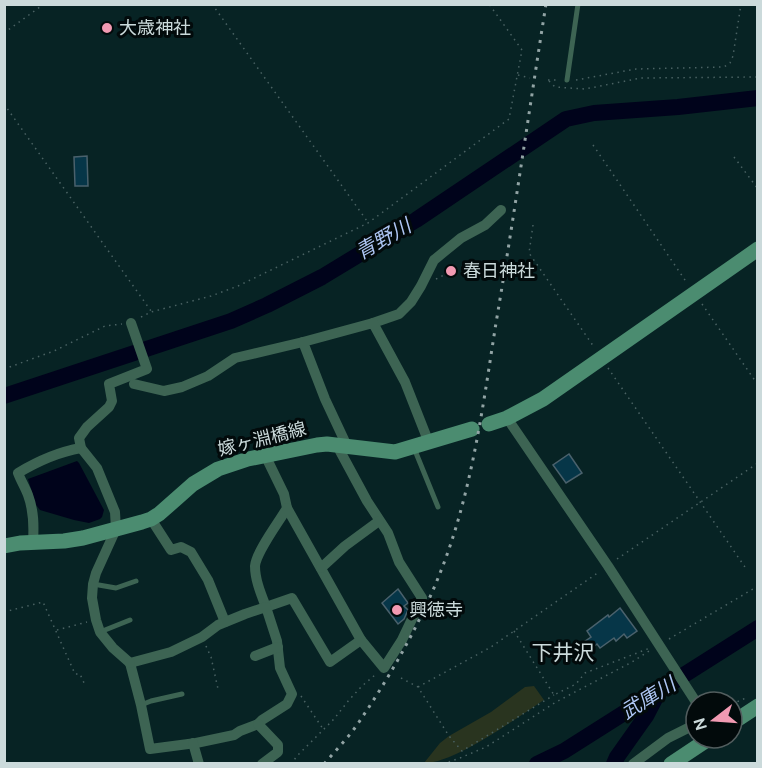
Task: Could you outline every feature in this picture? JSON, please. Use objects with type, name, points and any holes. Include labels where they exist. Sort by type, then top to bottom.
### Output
[{"type":"street","points":[[134,384],[164,391],[182,387],[208,376],[235,358],[374,323],[399,314],[411,302],[435,261],[461,238],[485,225],[501,210]]},
{"type":"street","points":[[489,424],[507,418],[543,399],[758,249]]},
{"type":"street","points":[[131,323],[147,369],[109,384],[112,401],[109,407],[87,427],[79,438],[81,448],[97,468],[115,512],[116,529],[93,584],[92,598],[96,620],[100,632],[112,648],[130,663],[150,749],[234,735],[258,724],[288,704],[292,694],[280,668],[277,641],[258,587],[255,565],[259,553],[287,508]]},
{"type":"street","points":[[374,323],[405,382],[429,443]]},
{"type":"street","points":[[265,455],[284,494],[287,508],[361,640],[384,668],[402,640],[422,598],[399,562],[388,533],[346,461],[343,445],[303,342]]},
{"type":"street","points":[[507,418],[608,566],[688,690]]},
{"type":"street","name":"嫁ヶ淵橋線","points":[[4,546],[83,538],[151,519],[194,484],[218,469],[248,459],[317,445],[343,445],[395,452],[472,429]]},
{"type":"street","points":[[33,542],[34,517],[28,494],[18,473],[54,455],[81,448]]},
{"type":"street","points":[[151,519],[171,550],[181,547],[191,552],[208,580],[225,622]]},
{"type":"street","points":[[321,568],[345,546],[379,521]]},
{"type":"street","points":[[130,663],[171,652],[218,625],[292,598],[330,662],[361,640]]},
{"type":"street","points":[[255,656],[278,647]]},
{"type":"street","points":[[258,724],[278,745],[278,752],[262,764]]},
{"type":"street","points":[[633,764],[684,730]]},
{"type":"street","points":[[193,743],[199,764]]},
{"type":"street","points":[[671,764],[692,750]]},
{"type":"lane","points":[[567,80],[578,4]]},
{"type":"lane","points":[[413,447],[438,507]]},
{"type":"lane","points":[[93,584],[116,588],[136,581]]},
{"type":"lane","points":[[100,632],[130,620]]},
{"type":"lane","points":[[141,705],[182,694]]},
{"type":"path","points":[[4,33],[44,4]]},
{"type":"path","points":[[212,4],[368,223]]},
{"type":"path","points":[[4,369],[54,351],[105,326],[131,323],[151,312],[211,296],[238,286],[368,223],[509,118],[522,50],[489,4]]},
{"type":"path","points":[[741,4],[733,56],[730,63],[724,67],[636,69],[574,80],[548,80],[555,87],[585,89],[641,78],[758,76]]},
{"type":"path","points":[[517,74],[530,78]]},
{"type":"path","points":[[4,104],[151,312]]},
{"type":"path","points":[[592,145],[758,385]]},
{"type":"path","points":[[734,157],[758,189]]},
{"type":"path","points":[[532,225],[529,253],[747,570]]},
{"type":"path","points":[[418,687],[491,647],[758,463]]},
{"type":"path","points":[[443,764],[486,747],[556,702],[661,648],[758,586]]},
{"type":"path","points":[[4,612],[43,602],[75,674],[80,674],[86,685]]},
{"type":"path","points":[[56,630],[96,620]]},
{"type":"path","points":[[514,631],[554,695]]},
{"type":"path","points":[[202,636],[211,657],[218,689]]},
{"type":"path","points":[[401,678],[418,687],[449,736],[462,751],[576,684],[585,673],[661,648]]},
{"type":"path","points":[[291,764],[356,693],[384,668]]},
{"type":"path","points":[[292,694],[302,696],[323,730]]},
{"type":"green space","points":[[534,686],[544,700],[468,748],[452,756],[424,763],[440,743],[449,736],[491,712],[525,687]]},
{"type":"water","points":[[77,461],[104,510],[100,519],[89,523],[40,510],[36,505],[28,479]]},
{"type":"building","points":[[87,156],[88,186],[75,186],[74,157]]},
{"type":"building","points":[[569,454],[582,473],[566,483],[553,465]]},
{"type":"building","name":"興徳寺","points":[[398,589],[408,603],[404,606],[408,610],[404,619],[398,624],[382,603]]},
{"type":"building","points":[[620,608],[637,631],[627,638],[624,634],[616,641],[614,638],[600,648],[597,644],[587,652],[581,644],[591,637],[587,631]]},
{"type":"waterway","name":"青野川","points":[[4,396],[231,321],[267,305],[322,277],[416,220],[566,119],[594,113],[758,98]]},
{"type":"waterway","name":"武庫川","points":[[537,764],[564,751],[758,628]]},
{"type":"waterway","points":[[614,764],[646,716],[659,691]]},
{"type":"railway","points":[[324,764],[355,728],[398,660],[441,572],[458,521],[472,465],[482,409],[546,4]]},
{"type":"place","name":"大歳神社","points":[[107,28]]},
{"type":"place","name":"春日神社","points":[[451,271]]},
{"type":"place","name":"興徳寺","points":[[397,610]]},
{"type":"district","name":"下井沢","points":[[563,653]]}]
